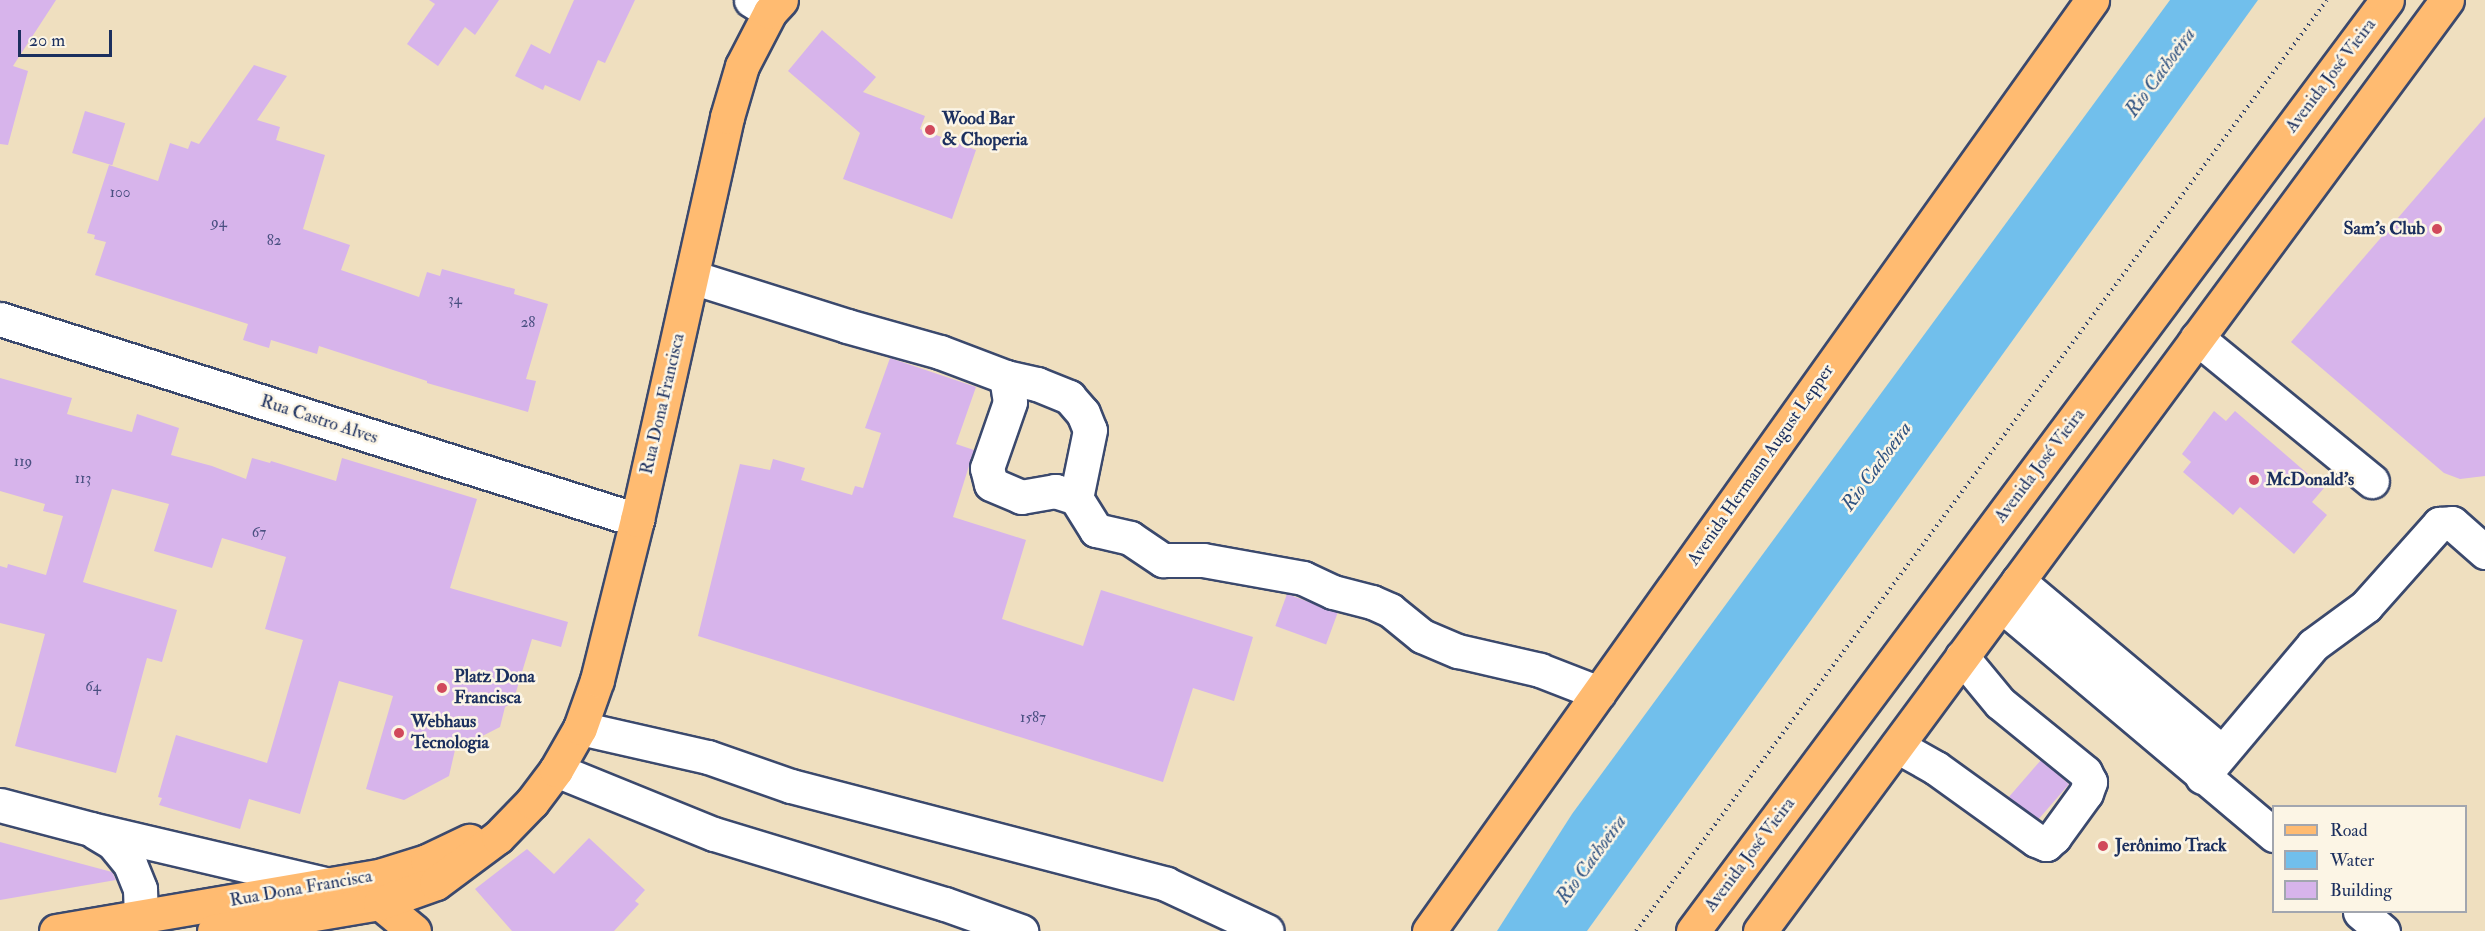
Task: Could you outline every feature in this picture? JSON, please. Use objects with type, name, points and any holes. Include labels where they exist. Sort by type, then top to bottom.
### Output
[{"type":"main road","name":"Avenida Hermann August Lepper","points":[[1430,931],[2092,0]]},
{"type":"main road","name":"Avenida José Vieira","points":[[1694,931],[2387,0]]},
{"type":"main road","points":[[1760,931],[2446,0]]},
{"type":"main road","name":"Rua Dona Francisca","points":[[214,931],[381,903],[436,883],[498,837],[532,802],[556,770],[580,728],[597,680],[637,520],[730,107],[742,66],[767,4]]},
{"type":"main road","name":"Rua Dona Francisca","points":[[56,931],[142,923],[382,875],[427,861],[462,846],[532,802]]},
{"type":"main road","points":[[331,885],[381,903],[414,931]]},
{"type":"street","points":[[692,277],[847,326],[940,352],[1006,377],[1037,384],[1069,397],[1083,413],[1090,430],[1076,498]]},
{"type":"street","name":"Rua Castro Alves","points":[[0,319],[637,520]]},
{"type":"street","points":[[2197,338],[2372,481]]},
{"type":"street","points":[[1006,377],[1010,402],[987,468],[991,484],[1021,498],[1055,491],[1076,498],[1096,530],[1130,538],[1163,560],[1203,560],[1303,578],[1333,592],[1372,602],[1390,610],[1422,636],[1458,651],[1540,670],[1599,693]]},
{"type":"street","points":[[2202,777],[2313,645],[2366,606],[2439,524],[2452,523],[2485,552]]},
{"type":"street","points":[[2010,594],[2222,752]]},
{"type":"street","points":[[2010,594],[2202,777],[2272,833]]},
{"type":"street","points":[[1897,746],[1936,768],[2036,840],[2046,844],[2055,837],[2086,793],[2090,782],[2085,772],[2000,703],[1962,657]]},
{"type":"street","points":[[580,728],[708,757],[791,786],[1166,884],[1267,931]]},
{"type":"street","points":[[556,770],[714,834],[945,904],[1021,931]]},
{"type":"street","points":[[0,805],[91,829],[331,885]]},
{"type":"street","points":[[91,829],[113,843],[130,864],[140,889],[142,923]]},
{"type":"street","points":[[2361,913],[2383,931]]},
{"type":"path","points":[[1636,931],[2327,0]]},
{"type":"water","name":"Rio Cachoeira","points":[[2170,0],[2258,0],[1587,931],[1497,931],[1572,814]]},
{"type":"building","points":[[0,0],[56,0],[13,66],[28,71],[8,145],[0,144]]},
{"type":"building","points":[[429,0],[499,0],[475,35],[465,27],[438,66],[407,44],[435,4]]},
{"type":"building","points":[[574,0],[635,0],[605,63],[598,60],[580,101],[545,85],[543,90],[515,76],[531,44],[550,54]]},
{"type":"building","points":[[822,30],[876,77],[863,92],[925,116],[920,129],[976,150],[952,219],[843,179],[860,133],[788,71]]},
{"type":"building","points":[[254,65],[287,76],[257,120],[280,127],[276,140],[325,155],[303,229],[350,245],[341,270],[419,297],[427,272],[440,276],[442,269],[515,289],[514,294],[548,304],[526,379],[536,381],[528,412],[427,383],[427,381],[319,346],[317,354],[271,340],[269,348],[243,340],[248,324],[95,275],[106,242],[94,239],[95,235],[87,233],[109,165],[158,181],[170,143],[188,149],[191,141],[199,144]]},
{"type":"building","points":[[85,111],[125,123],[112,165],[72,153]]},
{"type":"building","name":"Sam's Club","points":[[2485,117],[2485,476],[2460,479],[2444,473],[2291,342]]},
{"type":"building","points":[[890,358],[976,387],[956,444],[974,450],[953,517],[1026,540],[1002,619],[1083,646],[1101,590],[1253,637],[1234,701],[1193,688],[1163,782],[698,636],[740,464],[770,470],[773,459],[805,468],[801,480],[852,495],[855,486],[863,488],[881,433],[865,428]]},
{"type":"building","points":[[0,378],[72,398],[67,414],[132,432],[137,414],[179,428],[171,455],[212,466],[246,479],[252,458],[270,463],[271,461],[336,481],[342,458],[477,499],[450,588],[568,622],[561,647],[532,639],[513,702],[505,707],[500,727],[455,750],[449,776],[404,800],[366,789],[393,696],[339,681],[300,814],[249,799],[240,829],[159,805],[162,798],[158,797],[176,735],[267,763],[303,640],[265,629],[286,557],[222,538],[212,568],[154,551],[169,504],[112,489],[83,582],[177,610],[162,662],[147,658],[116,773],[15,746],[45,634],[0,623],[0,566],[7,568],[8,564],[46,575],[63,516],[43,511],[45,504],[0,491]]},
{"type":"building","name":"McDonald's","points":[[2214,411],[2226,421],[2235,411],[2324,488],[2312,502],[2327,515],[2294,554],[2240,507],[2233,515],[2183,472],[2191,462],[2182,454]]},
{"type":"building","points":[[1287,594],[1338,612],[1326,644],[1275,626]]},
{"type":"building","points":[[2041,760],[2069,784],[2037,821],[2009,797]]},
{"type":"building","points":[[589,838],[645,890],[635,901],[639,904],[614,931],[512,931],[475,889],[527,849],[554,874]]},
{"type":"building","points":[[0,842],[112,872],[116,880],[0,900]]},
{"type":"place","name":"Wood Bar & Choperia","points":[[930,130]]},
{"type":"place","name":"Sam's Club","points":[[2437,229]]},
{"type":"place","name":"McDonald's","points":[[2254,480]]},
{"type":"place","name":"Platz Dona Francisca","points":[[442,688]]},
{"type":"place","name":"Webhaus Tecnologia","points":[[399,733]]},
{"type":"place","name":"Jerônimo Track","points":[[2103,846]]}]
